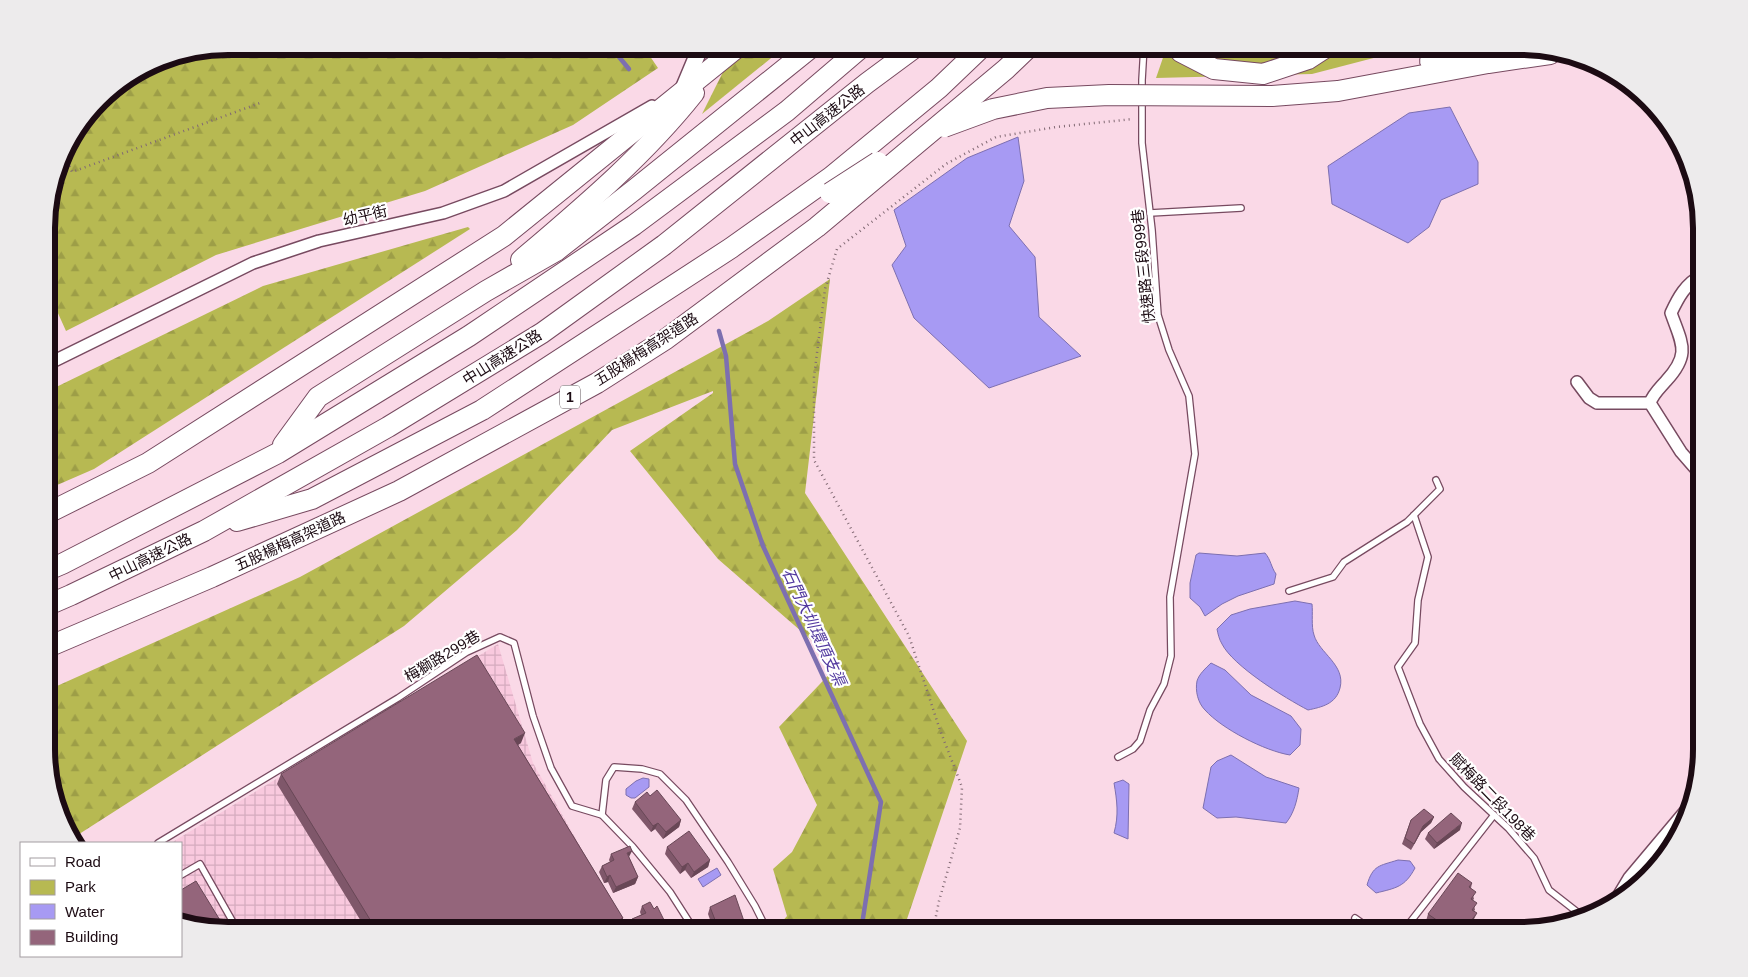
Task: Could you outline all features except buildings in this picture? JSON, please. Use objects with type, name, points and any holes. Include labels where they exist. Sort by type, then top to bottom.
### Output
[{"type":"highway","points":[[486,291],[606,188],[672,121],[713,69],[721,55]]},
{"type":"highway","points":[[55,510],[148,463],[504,236],[728,55]]},
{"type":"highway","points":[[278,453],[318,397],[486,291],[556,251],[650,178],[801,55]]},
{"type":"highway","name":"中山高速公路","points":[[55,567],[278,453],[469,336],[634,224],[787,111],[852,55]]},
{"type":"highway","name":"中山高速公路","points":[[55,602],[204,531],[388,427],[542,333],[664,245],[905,55]]},
{"type":"highway","points":[[204,531],[312,499],[482,410],[731,248],[831,177],[939,88],[974,55]]},
{"type":"highway","name":"五股楊梅高架道路","points":[[55,644],[212,577],[399,491],[596,383],[666,339],[817,226],[1020,55]]},
{"type":"highway","points":[[1187,55],[1214,69],[1263,74],[1308,59],[1314,55]]},
{"type":"highway","points":[[1272,96],[1455,55]]},
{"type":"highway","points":[[641,308],[737,256],[830,193],[906,145],[948,125],[993,109],[1047,98],[1109,95],[1272,96],[1338,91],[1488,63],[1538,56]]},
{"type":"street","points":[[683,89],[697,55]]},
{"type":"street","name":"幼平街","points":[[55,361],[253,263],[319,241],[443,213],[504,191],[683,89]]},
{"type":"street","points":[[1650,403],[1653,396],[1678,368],[1683,347],[1671,313],[1678,297],[1693,279]]},
{"type":"street","points":[[1577,382],[1589,398],[1597,403],[1650,403]]},
{"type":"street","points":[[1650,403],[1681,452],[1693,466]]},
{"type":"street","points":[[1624,886],[1629,878],[1677,821]]},
{"type":"lane","name":"快速路三段999巷","points":[[1118,757],[1133,749],[1140,741],[1150,710],[1164,684],[1171,656],[1170,597],[1195,454],[1189,396],[1169,350],[1158,315],[1150,212],[1142,144],[1143,55]]},
{"type":"lane","points":[[1150,212],[1241,208]]},
{"type":"lane","points":[[1289,591],[1332,577],[1344,562],[1407,522],[1440,489],[1436,480]]},
{"type":"lane","name":"賦梅路二段198巷","points":[[1414,515],[1428,557],[1418,600],[1415,643],[1398,667],[1420,724],[1439,759],[1534,858],[1549,890],[1576,912]]},
{"type":"lane","name":"梅獅路299巷","points":[[160,842],[381,708],[467,652],[500,637],[514,643],[533,716],[551,768],[572,806],[602,815],[633,847],[670,892],[689,922]]},
{"type":"lane","points":[[602,815],[606,780],[614,767],[642,769],[660,774],[686,800],[756,906],[763,922]]},
{"type":"lane","points":[[1410,922],[1494,815]]},
{"type":"lane","points":[[182,874],[200,864],[233,922]]},
{"type":"lane","points":[[1355,918],[1361,922]]},
{"type":"path","points":[[68,162],[72,172],[260,103]]},
{"type":"path","points":[[934,922],[938,901],[960,828],[962,786],[940,730],[909,636],[814,460],[814,377],[825,289],[837,249],[946,164],[996,137],[1056,127],[1142,118]]},
{"type":"shaded area","points":[[498,644],[533,763],[623,922],[206,921],[182,915],[182,842],[173,842]]},
{"type":"green space","points":[[228,55],[649,55],[658,68],[573,125],[425,191],[216,255],[66,331],[55,307],[55,228],[56,206],[68,162],[84,132],[114,98],[132,84],[162,68],[195,58]]},
{"type":"green space","points":[[732,55],[775,55],[702,114]]},
{"type":"green space","points":[[1164,55],[1385,55],[1312,74],[1156,78]]},
{"type":"green space","points":[[468,227],[470,229],[94,469],[55,486],[55,388],[263,286]]},
{"type":"green space","points":[[830,279],[805,493],[967,741],[906,922],[782,922],[787,916],[773,869],[792,852],[817,805],[779,727],[839,664],[718,559],[630,451],[713,393],[713,391],[612,430],[517,530],[404,626],[78,835],[68,815],[56,771],[55,687],[300,577],[768,321]]},
{"type":"water","points":[[1450,107],[1478,162],[1478,184],[1441,200],[1429,227],[1408,243],[1332,204],[1328,166],[1409,113]]},
{"type":"water","points":[[1018,137],[1024,181],[1009,226],[1035,257],[1039,317],[1081,356],[989,388],[914,318],[892,265],[906,246],[894,210],[967,158]]},
{"type":"water","points":[[1199,553],[1237,556],[1265,553],[1276,574],[1274,584],[1238,596],[1205,616],[1200,607],[1190,598],[1190,583],[1196,555]]},
{"type":"water","points":[[1295,601],[1312,604],[1314,635],[1321,648],[1336,666],[1341,680],[1338,693],[1332,701],[1323,706],[1308,710],[1274,690],[1237,662],[1222,644],[1217,629],[1231,615],[1250,609]]},
{"type":"water","points":[[1211,663],[1225,670],[1251,695],[1291,716],[1301,729],[1300,745],[1290,755],[1269,749],[1244,738],[1233,732],[1205,710],[1199,700],[1196,685],[1199,676]]},
{"type":"water","points":[[1231,755],[1266,777],[1299,788],[1295,807],[1286,823],[1236,817],[1217,818],[1203,808],[1211,767],[1217,761]]},
{"type":"water","points":[[643,778],[649,779],[649,787],[635,798],[626,795],[626,789]]},
{"type":"water","points":[[1123,780],[1129,784],[1128,839],[1114,833],[1117,808],[1114,783]]},
{"type":"water","points":[[1398,860],[1410,861],[1415,868],[1404,883],[1376,893],[1367,885],[1374,870]]},
{"type":"water","points":[[717,868],[721,875],[703,887],[698,879]]},
{"type":"waterway","name":"石門大圳環頂支渠","points":[[617,55],[629,69]]},
{"type":"waterway","name":"石門大圳環頂支渠","points":[[719,331],[726,356],[735,464],[763,546],[881,802],[862,922]]}]
